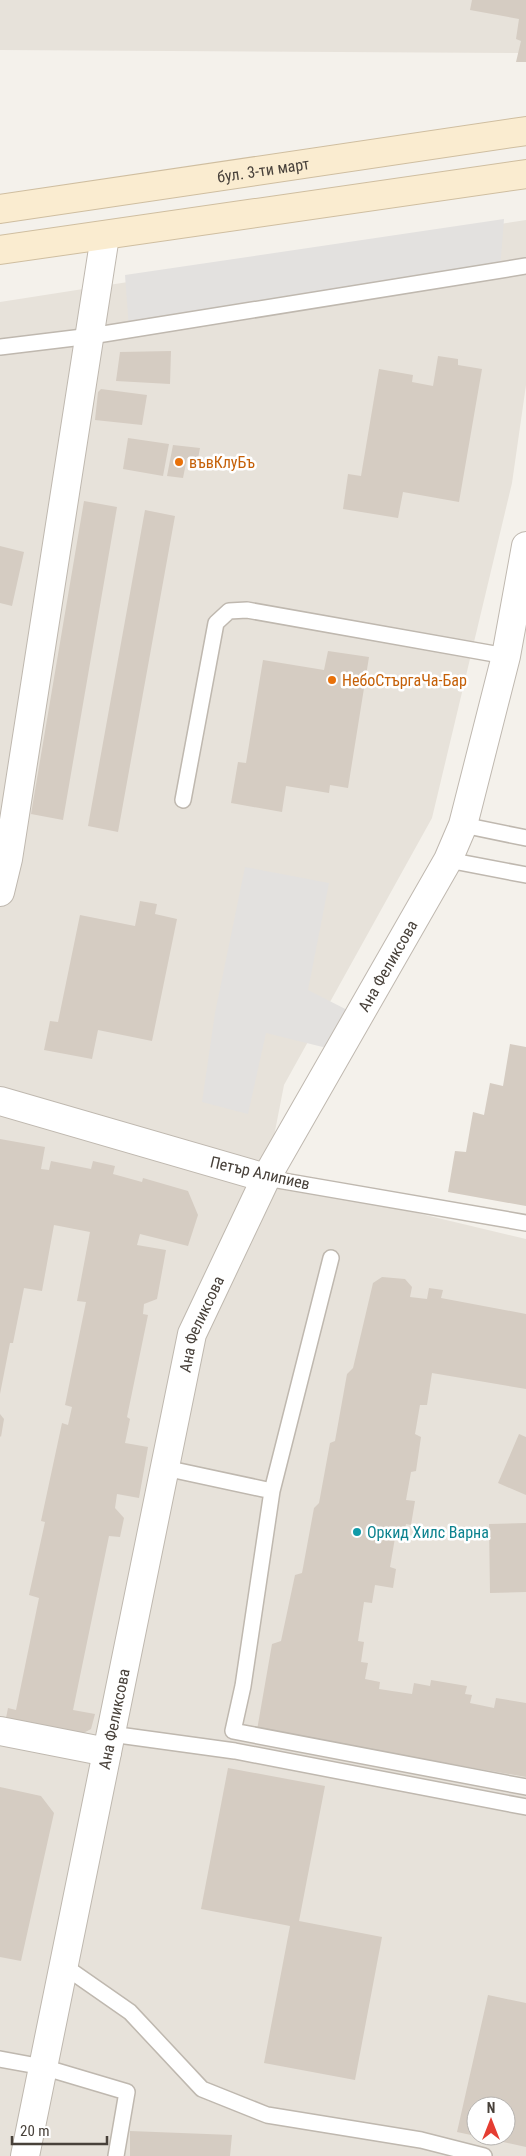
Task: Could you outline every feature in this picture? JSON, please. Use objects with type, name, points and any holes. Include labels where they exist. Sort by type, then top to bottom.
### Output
[{"type":"street","name":"бул. 3-ти март","points":[[0,209],[526,131]]},
{"type":"street","points":[[0,250],[526,174]]},
{"type":"street","points":[[0,892],[4,858],[91,336],[105,236]]},
{"type":"street","name":"Ана Феликсова","points":[[25,2156],[192,1334],[266,1178],[448,860],[463,825],[506,656],[526,546]]},
{"type":"street","name":"Петър Алипиев","points":[[0,1101],[266,1178]]},
{"type":"street","points":[[0,1730],[109,1743]]},
{"type":"lane","points":[[0,347],[91,336],[526,266]]},
{"type":"lane","points":[[183,800],[216,623],[229,611],[247,610],[506,656]]},
{"type":"lane","points":[[463,825],[526,838]]},
{"type":"lane","points":[[448,860],[526,875]]},
{"type":"lane","name":"Петър Алипиев","points":[[266,1178],[526,1222]]},
{"type":"lane","points":[[331,1258],[272,1491],[243,1686],[233,1731],[526,1787]]},
{"type":"lane","points":[[165,1468],[272,1491]]},
{"type":"lane","points":[[109,1743],[235,1751],[526,1807]]},
{"type":"lane","points":[[64,1966],[130,2012],[202,2089],[267,2115],[421,2140],[484,2156]]},
{"type":"lane","points":[[0,2058],[43,2067],[127,2092],[116,2156]]},
{"type":"shaded area","points":[[0,0],[526,0],[526,53],[0,50]]},
{"type":"shaded area","points":[[504,219],[500,270],[129,329],[125,275]]},
{"type":"shaded area","points":[[526,220],[526,385],[512,483],[432,818],[284,1085],[266,1177],[526,1239],[526,2156],[0,2156],[0,302]]},
{"type":"shaded area","points":[[245,867],[329,883],[308,990],[359,1016],[339,1051],[266,1033],[248,1114],[202,1102],[215,1013]]},
{"type":"building","points":[[472,0],[526,0],[526,62],[516,62],[521,41],[516,39],[519,19],[470,10]]},
{"type":"building","points":[[171,351],[170,384],[116,381],[120,352]]},
{"type":"building","points":[[438,356],[458,359],[458,365],[482,369],[459,502],[403,492],[398,518],[343,509],[348,474],[361,476],[379,369],[413,375],[412,382],[433,386]]},
{"type":"building","points":[[101,389],[147,395],[142,425],[95,420],[98,392]]},
{"type":"building","points":[[128,438],[169,444],[163,476],[123,469]]},
{"type":"building","points":[[173,445],[200,448],[198,459],[187,458],[183,478],[167,476]]},
{"type":"building","points":[[84,501],[117,507],[63,820],[31,814]]},
{"type":"building","points":[[145,510],[175,516],[118,832],[88,826]]},
{"type":"building","points":[[0,546],[24,552],[12,606],[0,603]]},
{"type":"building","points":[[328,651],[369,657],[348,788],[330,785],[329,793],[286,786],[282,812],[231,803],[238,762],[246,763],[263,660],[324,670]]},
{"type":"building","points":[[140,901],[157,904],[155,914],[177,919],[152,1041],[98,1030],[92,1059],[44,1050],[50,1021],[58,1022],[80,915],[135,926]]},
{"type":"building","points":[[510,1044],[526,1047],[526,1206],[448,1192],[455,1151],[466,1152],[473,1112],[484,1115],[490,1083],[503,1086]]},
{"type":"building","points":[[0,1139],[45,1147],[41,1169],[49,1170],[51,1161],[91,1169],[93,1161],[115,1166],[113,1174],[142,1182],[143,1178],[188,1191],[198,1215],[188,1246],[140,1234],[137,1245],[166,1250],[157,1299],[144,1304],[143,1314],[148,1315],[127,1417],[130,1419],[125,1443],[148,1447],[139,1498],[117,1494],[115,1508],[124,1518],[120,1537],[109,1536],[73,1710],[95,1714],[91,1729],[74,1738],[5,1723],[8,1708],[16,1710],[39,1598],[29,1595],[45,1522],[41,1521],[62,1423],[68,1425],[72,1407],[65,1405],[86,1302],[77,1301],[90,1232],[54,1225],[42,1291],[24,1288],[13,1343],[10,1343],[0,1394]]},
{"type":"building","name":"Оркид Хилс Варна","points":[[382,1277],[405,1279],[412,1287],[410,1297],[427,1299],[429,1288],[443,1290],[441,1298],[526,1314],[526,1389],[432,1373],[427,1405],[420,1405],[415,1434],[421,1437],[416,1471],[411,1472],[406,1500],[415,1501],[411,1525],[406,1524],[403,1540],[395,1538],[390,1567],[396,1569],[393,1588],[375,1585],[372,1603],[364,1602],[358,1641],[364,1642],[361,1662],[368,1663],[365,1679],[380,1682],[379,1689],[412,1694],[414,1683],[430,1686],[431,1680],[467,1686],[465,1694],[472,1695],[470,1703],[494,1708],[496,1698],[526,1703],[526,1777],[257,1730],[272,1644],[281,1641],[295,1575],[302,1573],[314,1508],[319,1503],[330,1443],[335,1441],[347,1374],[353,1368],[373,1283]]},
{"type":"building","points":[[0,1414],[4,1419],[1,1437],[0,1436]]},
{"type":"building","name":"Оркид Хилс Варна","points":[[519,1434],[526,1437],[526,1495],[498,1483]]},
{"type":"building","name":"Оркид Хилс Варна","points":[[526,1523],[526,1592],[490,1593],[489,1524]]},
{"type":"building","points":[[228,1768],[325,1786],[299,1921],[382,1937],[355,2080],[264,2063],[290,1926],[201,1909]]},
{"type":"building","points":[[0,1787],[41,1796],[54,1813],[21,1961],[0,1957]]},
{"type":"building","points":[[488,1995],[526,2003],[526,2147],[516,2145],[516,2096],[466,2096],[466,2134],[457,2132]]},
{"type":"building","points":[[130,2131],[232,2135],[230,2156],[130,2156]]},
{"type":"place","name":"въвКлуБъ","points":[[179,462]]},
{"type":"place","name":"НебоСтъргаЧа-Бар","points":[[332,680]]},
{"type":"place","name":"Оркид Хилс Варна","points":[[357,1532]]}]
